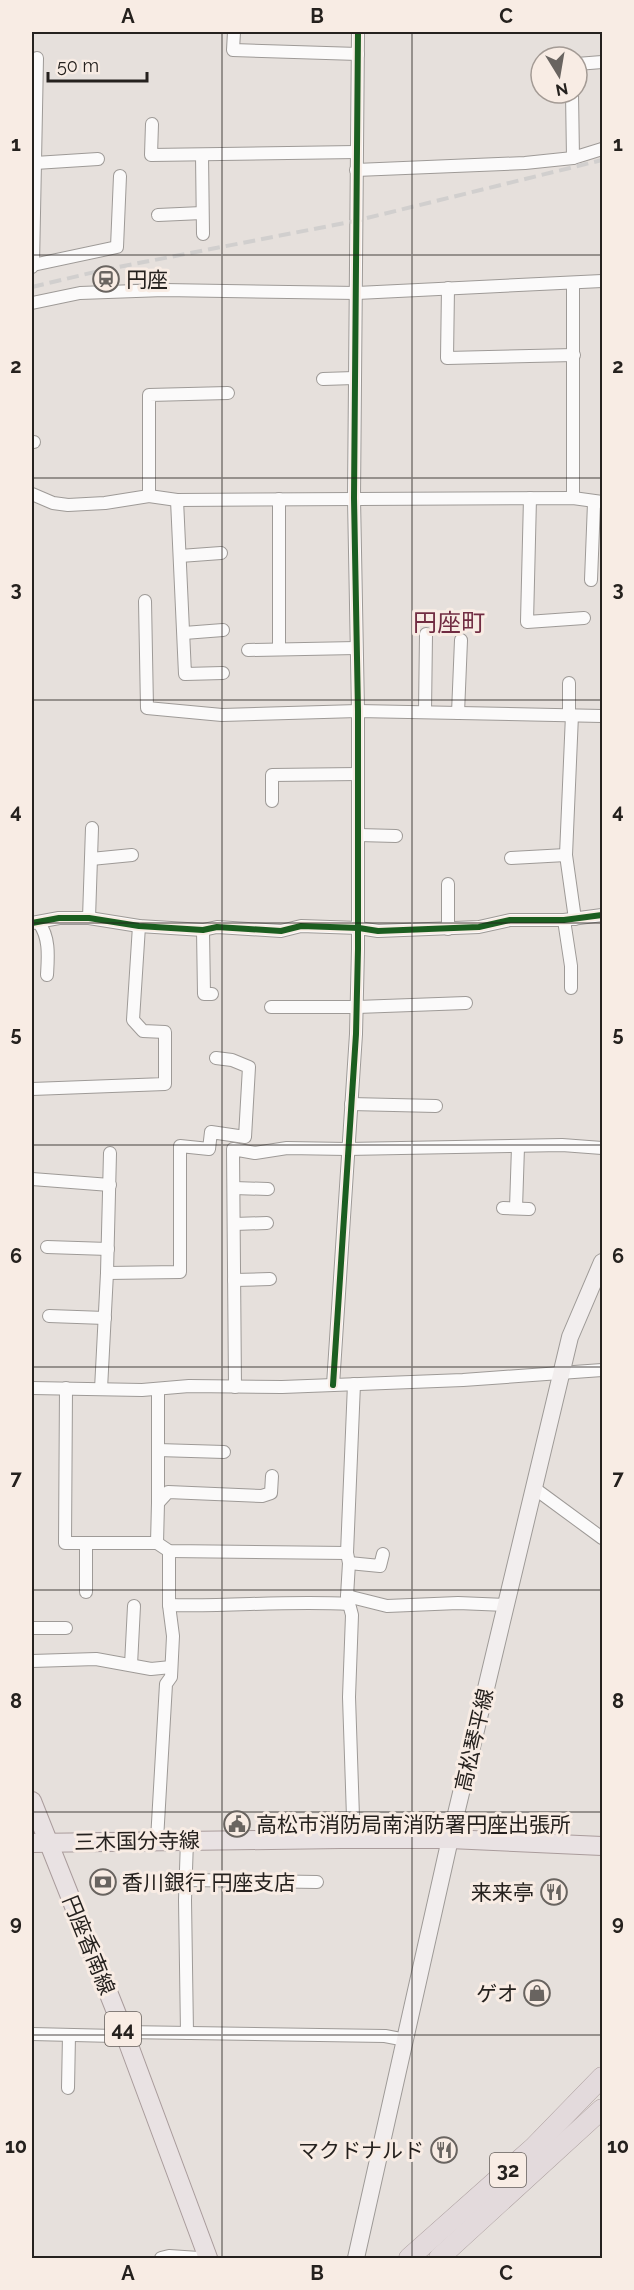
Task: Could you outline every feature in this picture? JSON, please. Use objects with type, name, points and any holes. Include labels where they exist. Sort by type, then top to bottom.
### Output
[{"type":"highway","name":"32","points":[[409,2259],[534,2147],[603,2077]]},
{"type":"highway","name":"32","points":[[440,2258],[603,2109]]},
{"type":"main road","name":"高松琴平線","points":[[356,2259],[450,1839],[561,1373],[573,1328],[603,1262]]},
{"type":"main road","name":"円座香南線","points":[[32,1801],[40,1843],[124,2032],[208,2259]]},
{"type":"main road","name":"三木国分寺線","points":[[40,1843],[157,1840],[450,1839],[603,1846]]},
{"type":"street","points":[[234,32],[233,50],[358,54]]},
{"type":"street","points":[[333,1385],[357,1007],[359,928],[354,498],[358,32]]},
{"type":"street","points":[[37,58],[32,266],[117,247],[120,176]]},
{"type":"street","points":[[572,105],[573,158]]},
{"type":"street","points":[[152,124],[151,155],[356,152]]},
{"type":"street","points":[[356,170],[525,163],[573,158],[603,150]]},
{"type":"street","points":[[202,154],[203,234]]},
{"type":"street","points":[[35,163],[98,159]]},
{"type":"street","points":[[158,215],[202,213]]},
{"type":"street","points":[[32,303],[80,293],[164,291],[357,293],[603,281]]},
{"type":"street","points":[[573,284],[573,498]]},
{"type":"street","points":[[448,288],[447,358],[574,355]]},
{"type":"street","points":[[323,379],[354,378]]},
{"type":"street","points":[[149,496],[149,395],[228,393]]},
{"type":"street","points":[[32,494],[53,503],[68,505],[105,503],[149,496],[177,500],[573,498],[598,502],[591,580]]},
{"type":"street","points":[[530,498],[527,622],[584,618]]},
{"type":"street","points":[[279,499],[279,649]]},
{"type":"street","points":[[177,500],[185,674],[223,673]]},
{"type":"street","points":[[180,556],[221,553]]},
{"type":"street","points":[[145,601],[147,708],[222,715],[358,711],[603,716]]},
{"type":"street","points":[[183,633],[222,630]]},
{"type":"street","points":[[425,712],[426,634]]},
{"type":"street","points":[[458,713],[460,640]]},
{"type":"street","points":[[248,650],[356,648]]},
{"type":"street","points":[[569,683],[571,715],[566,855],[571,988]]},
{"type":"street","points":[[272,801],[272,775],[358,774]]},
{"type":"street","points":[[89,918],[92,828]]},
{"type":"street","points":[[358,835],[396,836]]},
{"type":"street","points":[[91,860],[132,855]]},
{"type":"street","points":[[511,858],[566,855]]},
{"type":"street","points":[[448,884],[448,929]]},
{"type":"street","points":[[35,923],[60,918],[89,918],[139,926],[203,930],[217,927],[281,931],[301,926],[378,931],[478,927],[510,920],[570,919],[603,915]]},
{"type":"street","points":[[35,923],[45,931],[48,952],[47,975]]},
{"type":"street","points":[[32,1089],[165,1084],[165,1032],[143,1031],[133,1020],[139,926]]},
{"type":"street","points":[[203,930],[204,994],[212,994]]},
{"type":"street","points":[[271,1007],[466,1003]]},
{"type":"street","points":[[107,1273],[180,1272],[180,1146],[209,1149],[211,1132],[245,1137],[249,1067],[232,1060],[216,1058]]},
{"type":"street","points":[[351,1104],[436,1106]]},
{"type":"street","points":[[235,1387],[233,1149],[255,1153],[287,1148],[348,1149],[486,1145],[518,1147],[562,1145],[603,1148]]},
{"type":"street","points":[[503,1208],[523,1208],[518,1147]]},
{"type":"street","points":[[101,1389],[110,1153]]},
{"type":"street","points":[[32,1179],[110,1185]]},
{"type":"street","points":[[234,1188],[268,1189]]},
{"type":"street","points":[[234,1224],[267,1223]]},
{"type":"street","points":[[47,1247],[108,1249]]},
{"type":"street","points":[[234,1280],[270,1279]]},
{"type":"street","points":[[49,1316],[105,1318]]},
{"type":"street","points":[[32,1388],[158,1389],[333,1385],[603,1371]]},
{"type":"street","points":[[341,1839],[343,1828],[353,1817],[349,1697],[352,1615],[348,1600],[348,1558],[354,1384]]},
{"type":"street","points":[[66,1388],[65,1543],[157,1543],[169,1551],[348,1558],[380,1566],[383,1554]]},
{"type":"street","points":[[157,1543],[158,1389]]},
{"type":"street","points":[[158,1450],[224,1452]]},
{"type":"street","points":[[158,1503],[168,1492],[262,1496],[271,1492],[272,1476]]},
{"type":"street","points":[[534,1488],[603,1538]]},
{"type":"street","points":[[86,1543],[86,1592]]},
{"type":"street","points":[[157,1840],[166,1684],[171,1677],[173,1635],[169,1605],[169,1551]]},
{"type":"street","points":[[169,1605],[217,1607],[348,1600],[387,1606],[458,1603],[506,1605]]},
{"type":"street","points":[[131,1665],[134,1606]]},
{"type":"street","points":[[32,1628],[66,1628]]},
{"type":"street","points":[[32,1661],[96,1659],[151,1668],[171,1667]]},
{"type":"street","points":[[187,1840],[185,1900],[187,2033]]},
{"type":"street","points":[[187,1880],[317,1882]]},
{"type":"street","points":[[32,2034],[115,2036],[124,2032],[384,2036],[406,2040]]},
{"type":"street","points":[[68,2088],[69,2035]]},
{"type":"street","points":[[161,2259],[169,2256],[199,2259]]},
{"type":"railway","points":[[32,287],[103,270],[355,221],[602,160]]},
{"type":"cycle path","points":[[333,1385],[356,1034],[358,949],[358,711],[354,498],[358,32]]},
{"type":"cycle path","points":[[32,923],[59,918],[89,918],[139,926],[203,930],[217,927],[281,931],[301,926],[378,931],[479,927],[510,920],[564,920],[602,915]]},
{"type":"place","name":"円座","points":[[106,279]]},
{"type":"place","name":"高松市消防局南消防署円座出張所","points":[[237,1824]]},
{"type":"place","name":"香川銀行 円座支店","points":[[103,1882]]},
{"type":"place","name":"来来亭","points":[[554,1892]]},
{"type":"place","name":"ゲオ","points":[[537,1993]]},
{"type":"place","name":"マクドナルド","points":[[444,2150]]},
{"type":"district","name":"円座町","points":[[449,622]]}]
